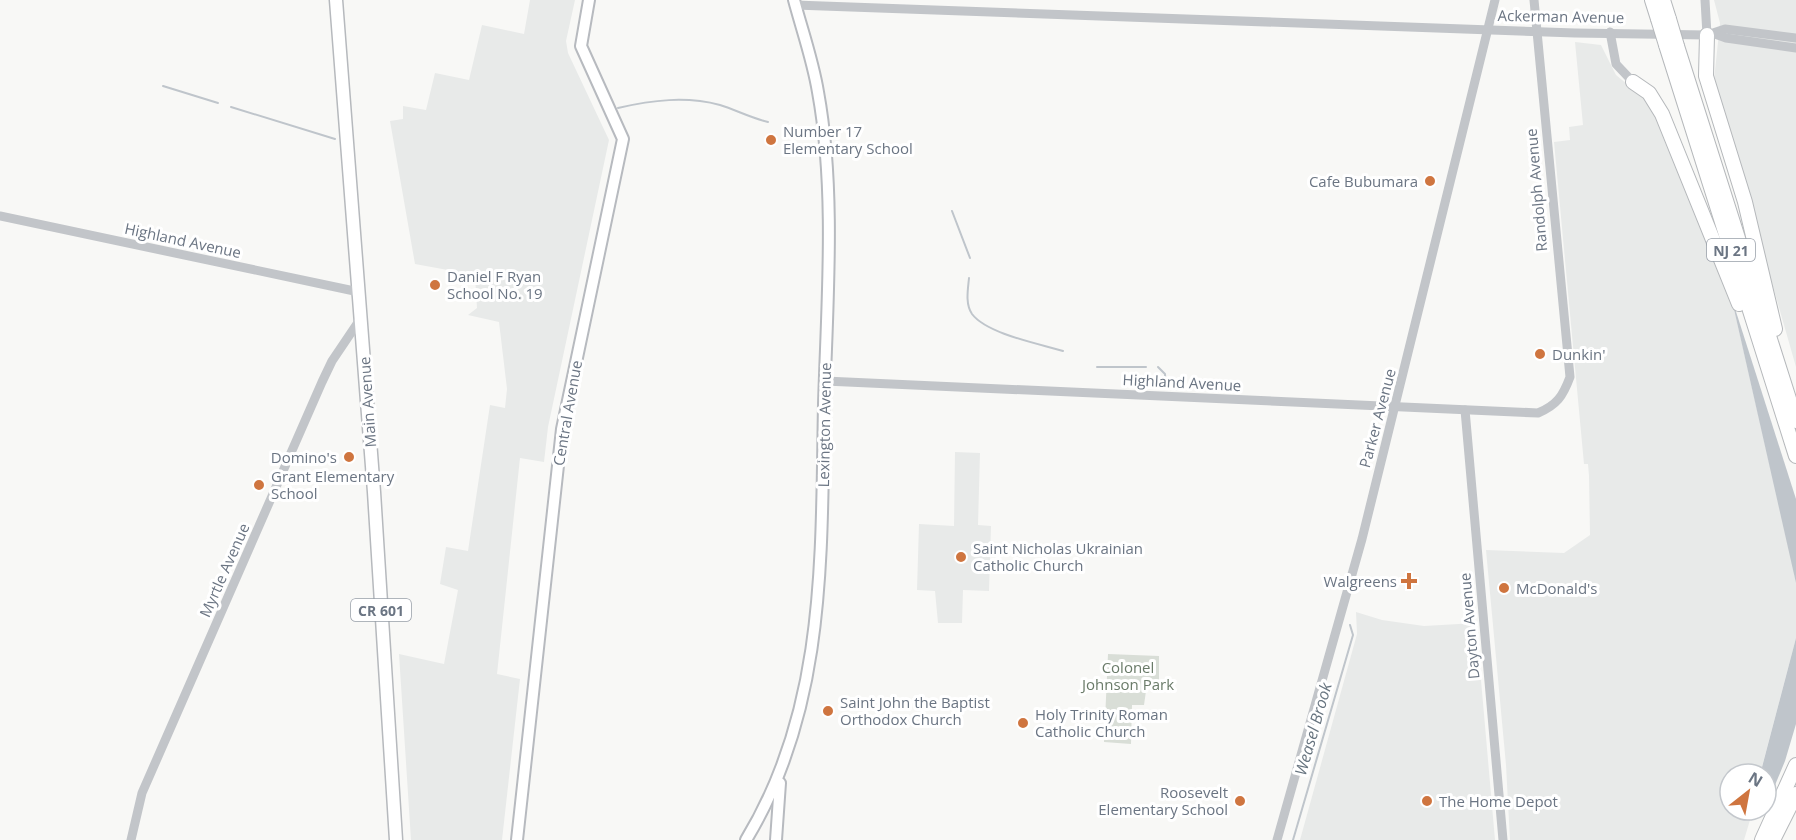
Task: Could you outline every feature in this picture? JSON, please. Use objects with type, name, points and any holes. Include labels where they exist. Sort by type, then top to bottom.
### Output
[{"type":"highway","name":"NJ 21","points":[[1652,0],[1664,19]]},
{"type":"highway","name":"NJ 21","points":[[1663,0],[1664,19],[1796,456]]},
{"type":"highway","points":[[1711,34],[1706,76],[1744,202],[1796,403]]},
{"type":"highway","name":"NJ 21","points":[[1672,46],[1796,422]]},
{"type":"highway","points":[[1633,82],[1649,93],[1662,114],[1730,280],[1796,466]]},
{"type":"highway","points":[[1762,840],[1796,765]]},
{"type":"highway","points":[[1773,840],[1796,794]]},
{"type":"main road","name":"Main Avenue","points":[[336,0],[361,318],[396,840]]},
{"type":"main road","name":"Central Avenue","points":[[517,840],[562,429],[623,139],[581,46],[590,0]]},
{"type":"main road","name":"Lexington Avenue","points":[[746,840],[770,800],[802,703],[812,657],[822,547],[827,187],[819,92],[794,2]]},
{"type":"main road","points":[[776,840],[781,770]]},
{"type":"street","name":"Parker Avenue","points":[[1277,840],[1335,641],[1396,407],[1495,0]]},
{"type":"street","name":"Randolph Avenue","points":[[1534,0],[1569,377],[1561,398],[1553,406],[1538,413]]},
{"type":"street","points":[[1705,0],[1711,34]]},
{"type":"street","name":"Ackerman Avenue","points":[[794,2],[1537,31],[1711,34],[1796,48]]},
{"type":"street","name":"Ackerman Avenue","points":[[1711,34],[1725,29],[1796,38]]},
{"type":"street","points":[[1610,32],[1616,64],[1633,82]]},
{"type":"street","name":"Highland Avenue","points":[[0,216],[359,292]]},
{"type":"street","name":"Myrtle Avenue","points":[[130,840],[142,793],[327,371],[361,318]]},
{"type":"street","name":"Highland Avenue","points":[[825,381],[1538,413]]},
{"type":"street","name":"Dayton Avenue","points":[[1465,410],[1503,840]]},
{"type":"shaded area","points":[[530,0],[575,0],[566,41],[568,53],[609,140],[548,427],[544,462],[520,458],[497,674],[520,679],[502,840],[411,840],[399,654],[444,664],[458,590],[440,584],[446,547],[468,551],[490,405],[505,408],[507,389],[499,322],[468,315],[477,308],[475,275],[415,264],[390,121],[403,119],[403,106],[426,110],[435,73],[469,80],[482,25],[524,34]]},
{"type":"shaded area","points":[[1714,0],[1796,0],[1796,367],[1714,80],[1720,23]]},
{"type":"shaded area","points":[[1575,42],[1601,45],[1616,75],[1650,103],[1731,296],[1793,566],[1796,583],[1796,638],[1763,762],[1718,762],[1718,822],[1749,822],[1744,840],[1510,840],[1506,765],[1486,550],[1564,553],[1590,535],[1588,464],[1584,464],[1554,142],[1570,140],[1569,127],[1583,125]]},
{"type":"shaded area","points":[[1731,296],[1796,499],[1796,583]]},
{"type":"shaded area","points":[[955,452],[980,453],[978,525],[991,526],[989,591],[963,590],[962,623],[938,623],[935,591],[917,590],[919,524],[954,526]]},
{"type":"shaded area","points":[[1356,612],[1382,620],[1424,626],[1476,623],[1495,840],[1300,840],[1357,634]]},
{"type":"shaded area","points":[[1796,638],[1796,724],[1778,778],[1778,762],[1763,762]]},
{"type":"green space","name":"Colonel Johnson Park","points":[[1108,654],[1159,656],[1159,683],[1147,684],[1144,705],[1132,705],[1131,744],[1104,742]]},
{"type":"waterway","name":"Weasel Brook","points":[[163,86],[218,103]]},
{"type":"waterway","name":"Weasel Brook","points":[[618,108],[656,101],[707,102],[768,122]]},
{"type":"waterway","name":"Weasel Brook","points":[[231,107],[335,139]]},
{"type":"waterway","name":"Weasel Brook","points":[[952,211],[970,258]]},
{"type":"waterway","name":"Weasel Brook","points":[[969,278],[968,306],[979,321],[1001,333],[1063,351]]},
{"type":"waterway","name":"Weasel Brook","points":[[1097,367],[1146,367]]},
{"type":"waterway","name":"Weasel Brook","points":[[1158,367],[1165,374],[1166,388]]},
{"type":"waterway","name":"Weasel Brook","points":[[1293,840],[1353,635],[1350,625]]},
{"type":"place","name":"Number 17 Elementary School","points":[[771,140]]},
{"type":"place","name":"Cafe Bubumara","points":[[1430,181]]},
{"type":"place","name":"Daniel F Ryan School No. 19","points":[[435,285]]},
{"type":"place","name":"Dunkin'","points":[[1540,354]]},
{"type":"place","name":"Domino's","points":[[349,457]]},
{"type":"place","name":"Grant Elementary School","points":[[259,485]]},
{"type":"place","name":"Saint Nicholas Ukrainian Catholic Church","points":[[961,557]]},
{"type":"place","name":"Walgreens","points":[[1409,581]]},
{"type":"place","name":"McDonald's","points":[[1504,588]]},
{"type":"place","name":"Saint John the Baptist Orthodox Church","points":[[828,711]]},
{"type":"place","name":"Holy Trinity Roman Catholic Church","points":[[1023,723]]},
{"type":"place","name":"Roosevelt Elementary School","points":[[1240,801]]},
{"type":"place","name":"The Home Depot","points":[[1427,801]]}]
